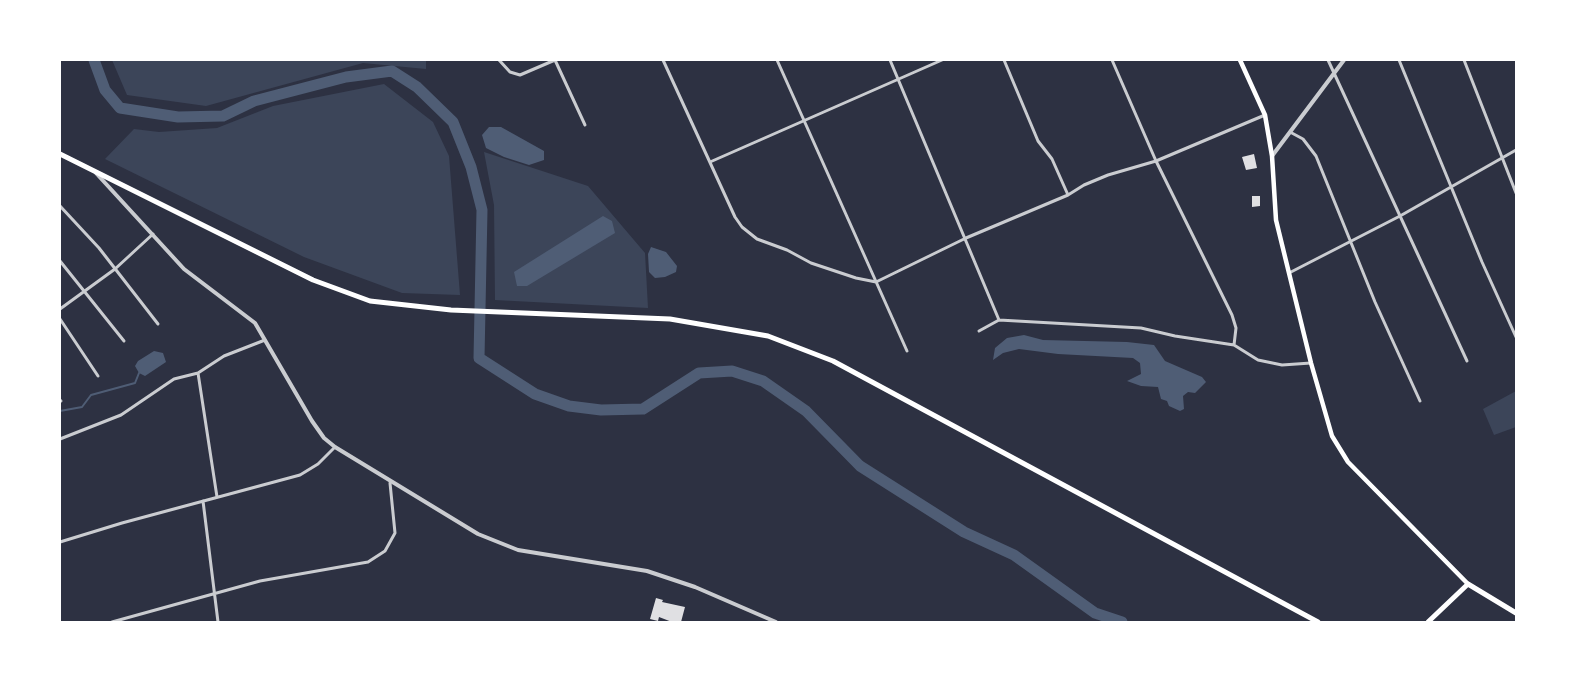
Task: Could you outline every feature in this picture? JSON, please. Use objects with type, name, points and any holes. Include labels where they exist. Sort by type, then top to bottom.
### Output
[{"type":"main road","points":[[1240,60],[1265,115],[1272,156],[1274,204],[1311,363],[1332,436],[1348,462],[1468,584],[1516,613]]},
{"type":"main road","points":[[60,154],[313,280],[370,300],[451,310],[670,319],[768,336],[833,361],[1318,622]]},
{"type":"main road","points":[[1428,622],[1468,584]]},
{"type":"street","points":[[500,60],[510,72],[520,75],[555,60],[585,124]]},
{"type":"street","points":[[664,60],[735,217],[742,227],[757,239],[787,250],[811,263],[856,278],[876,282],[966,238],[1068,195],[1084,185],[1108,175],[1156,161],[1265,115]]},
{"type":"street","points":[[777,60],[907,351]]},
{"type":"street","points":[[890,60],[999,320]]},
{"type":"street","points":[[710,162],[942,60]]},
{"type":"street","points":[[1004,60],[1038,141],[1052,159],[1068,195]]},
{"type":"street","points":[[1112,60],[1156,161],[1232,315],[1236,328],[1234,345]]},
{"type":"street","points":[[1328,60],[1467,361]]},
{"type":"street","points":[[1272,156],[1344,60]]},
{"type":"street","points":[[1399,60],[1453,187],[1482,262],[1516,337]]},
{"type":"street","points":[[1464,60],[1516,193]]},
{"type":"street","points":[[1290,132],[1303,139],[1316,156],[1375,302],[1420,400]]},
{"type":"street","points":[[1289,273],[1400,216],[1516,150]]},
{"type":"street","points":[[94,170],[184,268],[254,323],[312,421],[324,438],[335,447],[390,483],[478,534],[518,550],[647,571],[695,587],[776,622]]},
{"type":"street","points":[[60,206],[99,248],[158,324]]},
{"type":"street","points":[[60,309],[86,292],[115,269],[153,234]]},
{"type":"street","points":[[60,261],[124,341]]},
{"type":"street","points":[[60,318],[98,376]]},
{"type":"street","points":[[979,331],[999,320],[1141,328],[1174,336],[1234,345],[1258,360],[1291,365],[1311,363]]},
{"type":"street","points":[[60,439],[120,415],[174,379],[198,373],[224,356],[265,340]]},
{"type":"street","points":[[198,373],[217,498]]},
{"type":"street","points":[[60,542],[300,475],[318,464],[335,447]]},
{"type":"street","points":[[112,622],[260,581],[368,562],[385,551],[395,533],[390,483]]},
{"type":"street","points":[[203,501],[218,622]]},
{"type":"shaded area","points":[[112,60],[426,60],[426,69],[363,63],[206,106],[127,95]]},
{"type":"shaded area","points":[[384,84],[433,122],[449,156],[460,295],[402,293],[304,257],[105,159],[134,129],[159,132],[217,128],[273,106]]},
{"type":"shaded area","points":[[489,127],[501,127],[544,151],[544,160],[529,165],[504,157],[486,148],[482,135]]},
{"type":"shaded area","points":[[484,152],[588,186],[645,253],[648,308],[495,300],[494,205]]},
{"type":"shaded area","points":[[603,216],[612,221],[615,233],[527,286],[517,286],[514,272]]},
{"type":"shaded area","points":[[651,247],[666,252],[677,266],[676,272],[665,277],[655,278],[649,272],[648,254]]},
{"type":"shaded area","points":[[1024,335],[1043,340],[1127,342],[1154,345],[1165,361],[1202,377],[1206,382],[1195,393],[1188,392],[1183,396],[1184,409],[1180,411],[1169,406],[1167,401],[1161,399],[1158,387],[1141,386],[1127,381],[1141,374],[1140,363],[1133,358],[1058,354],[1019,349],[1003,353],[993,360],[995,348],[1007,338]]},
{"type":"shaded area","points":[[154,351],[163,353],[166,362],[145,376],[139,373],[135,366],[138,361]]},
{"type":"shaded area","points":[[1516,391],[1516,427],[1494,435],[1483,409]]},
{"type":"building","points":[[1254,154],[1257,168],[1246,170],[1242,157]]},
{"type":"building","points":[[1252,196],[1260,196],[1260,206],[1252,207]]},
{"type":"building","points":[[656,598],[663,600],[662,602],[685,607],[681,622],[672,622],[659,617],[658,621],[650,619]]},
{"type":"waterway","points":[[94,60],[105,90],[120,108],[178,117],[223,116],[254,101],[346,77],[392,71],[417,87],[453,122],[471,167],[482,210],[479,358],[535,394],[569,406],[601,410],[643,409],[699,373],[732,371],[763,381],[806,411],[860,466],[964,532],[1014,555],[1095,613],[1122,622]]},
{"type":"waterway","points":[[60,411],[82,407],[91,395],[135,383],[139,373]]}]
